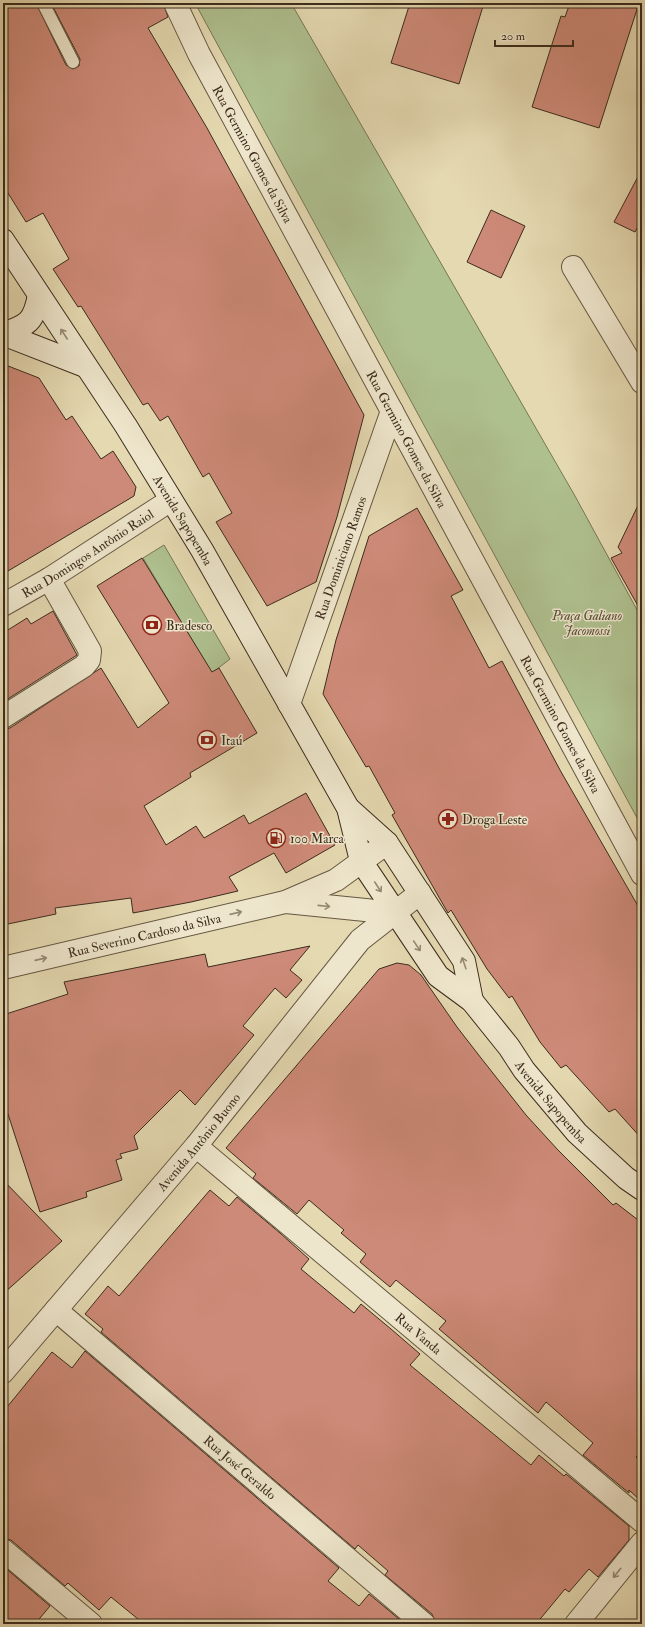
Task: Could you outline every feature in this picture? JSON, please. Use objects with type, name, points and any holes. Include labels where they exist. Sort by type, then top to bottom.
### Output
[{"type":"street","name":"Rua Germino Gomes da Silva","points":[[175,3],[203,61],[642,874]]},
{"type":"street","name":"Avenida Sapopemba","points":[[3,240],[126,426],[202,550],[348,808],[361,861],[395,913],[438,976],[472,1001],[509,1047],[524,1070],[577,1133],[626,1178],[642,1188]]},
{"type":"street","points":[[572,267],[642,382]]},
{"type":"street","points":[[3,334],[22,327],[29,322],[36,309],[39,295]]},
{"type":"street","points":[[3,334],[85,366]]},
{"type":"street","name":"Rua Dominiciano Ramos","points":[[289,704],[392,411]]},
{"type":"street","name":"Rua Domingos Antônio Raiol","points":[[3,605],[49,579],[171,500]]},
{"type":"street","points":[[3,716],[84,666],[89,660],[90,651],[49,579]]},
{"type":"street","name":"Avenida Sapopemba","points":[[348,808],[387,843],[464,961],[472,1001]]},
{"type":"street","name":"Rua Severino Cardoso da Silva","points":[[3,968],[285,902],[336,880],[387,843]]},
{"type":"street","name":"Avenida Antônio Buono","points":[[3,1372],[196,1146],[360,940],[420,893]]},
{"type":"street","name":"Rua Severino Cardoso da Silva","points":[[285,902],[395,913]]},
{"type":"street","name":"Rua Vanda","points":[[196,1146],[642,1521]]},
{"type":"street","name":"Rua José Geraldo","points":[[56,1310],[424,1624]]},
{"type":"street","points":[[576,1624],[642,1543]]},
{"type":"street","points":[[3,1550],[90,1624]]},
{"type":"lane","points":[[43,3],[73,62]]},
{"type":"green space","name":"Praça Galiano Jacomossi","points":[[195,3],[291,3],[575,496],[642,619],[642,827]]},
{"type":"green space","points":[[164,545],[230,659],[212,673],[143,558]]},
{"type":"building","points":[[3,3],[36,3],[66,65],[73,69],[79,66],[80,59],[51,3],[163,3],[168,17],[148,28],[207,128],[364,415],[337,517],[316,582],[267,606],[216,522],[232,513],[209,473],[203,477],[168,416],[160,421],[148,403],[143,405],[81,306],[78,307],[53,269],[69,259],[43,213],[26,222],[3,185]]},
{"type":"building","points":[[410,3],[484,3],[459,84],[391,63]]},
{"type":"building","points":[[570,3],[639,3],[599,128],[532,107],[561,16],[565,17]]},
{"type":"building","points":[[642,169],[642,218],[635,232],[614,222]]},
{"type":"building","points":[[491,210],[525,226],[501,278],[467,262]]},
{"type":"building","points":[[3,364],[39,378],[66,420],[72,416],[101,459],[113,451],[136,487],[134,496],[3,574]]},
{"type":"building","points":[[642,497],[642,613],[611,558],[622,553],[618,547]]},
{"type":"building","points":[[417,508],[463,590],[451,596],[489,668],[502,661],[560,770],[642,913],[642,1139],[615,1109],[609,1112],[566,1065],[561,1068],[540,1042],[512,996],[509,998],[487,969],[451,910],[448,913],[392,815],[395,813],[369,766],[366,767],[323,694],[336,640],[369,536]]},
{"type":"building","points":[[142,558],[212,672],[219,668],[257,733],[190,773],[191,777],[144,806],[166,845],[196,826],[204,838],[244,815],[249,824],[306,793],[335,845],[286,873],[274,853],[229,877],[238,891],[133,913],[131,898],[55,908],[56,914],[3,925],[3,729],[10,728],[101,668],[138,728],[169,703],[97,586]]},
{"type":"building","points":[[53,611],[77,655],[3,702],[3,633],[27,618],[31,624]]},
{"type":"building","points":[[310,946],[290,970],[302,980],[286,998],[275,988],[243,1026],[254,1035],[195,1105],[180,1090],[134,1136],[138,1149],[120,1154],[122,1158],[116,1160],[122,1180],[86,1192],[87,1197],[40,1212],[3,1099],[3,1015],[68,994],[64,982],[205,954],[208,967]]},
{"type":"building","points":[[397,963],[409,965],[421,975],[457,1027],[481,1058],[526,1115],[558,1150],[613,1205],[616,1203],[642,1223],[642,1451],[636,1457],[642,1464],[642,1502],[629,1490],[629,1493],[583,1455],[593,1443],[546,1402],[538,1413],[439,1329],[446,1321],[396,1280],[390,1287],[360,1262],[366,1254],[341,1233],[344,1230],[309,1200],[297,1214],[253,1178],[256,1174],[226,1148],[379,969]]},
{"type":"building","points":[[3,1180],[62,1241],[3,1294]]},
{"type":"building","points":[[210,1190],[229,1206],[237,1197],[280,1233],[309,1259],[301,1269],[354,1313],[361,1304],[391,1329],[420,1354],[410,1365],[531,1465],[539,1455],[564,1476],[566,1474],[629,1526],[629,1540],[598,1577],[589,1569],[569,1592],[565,1589],[536,1624],[436,1624],[432,1614],[385,1575],[388,1571],[358,1545],[355,1549],[101,1332],[103,1329],[85,1314],[108,1286],[119,1296]]},
{"type":"building","points":[[85,1351],[339,1568],[328,1581],[359,1606],[369,1594],[405,1624],[144,1624],[111,1597],[99,1610],[68,1583],[65,1586],[11,1540],[3,1538],[3,1412],[52,1352],[72,1368]]},
{"type":"building","points":[[3,1566],[50,1606],[35,1624],[3,1624]]},
{"type":"place","name":"Bradesco","points":[[152,625]]},
{"type":"place","name":"Itaú","points":[[207,740]]},
{"type":"place","name":"Droga Leste","points":[[448,819]]},
{"type":"place","name":"100 Marca","points":[[276,838]]}]
